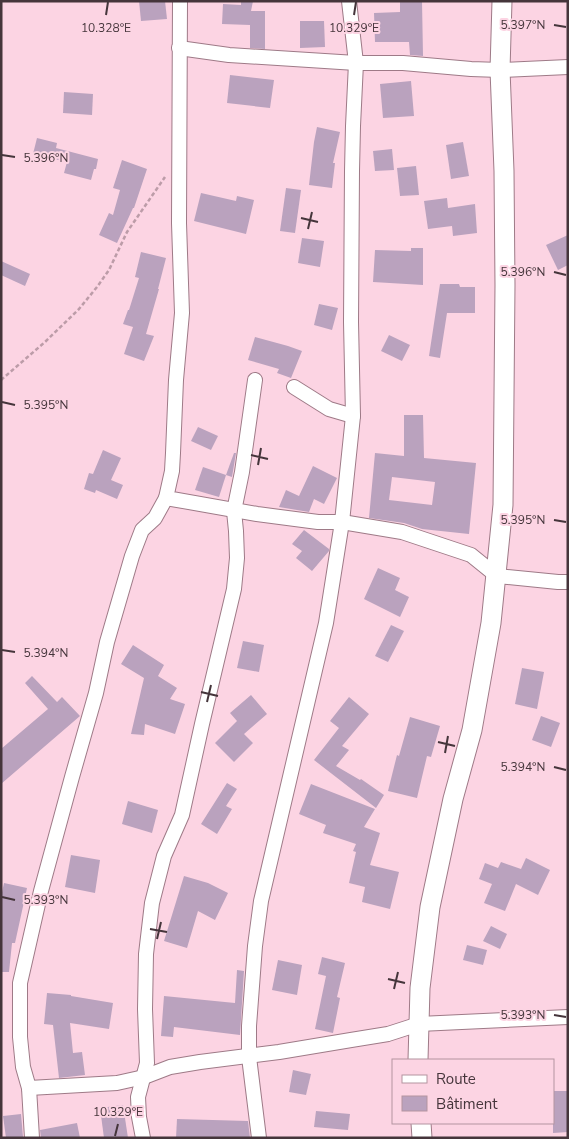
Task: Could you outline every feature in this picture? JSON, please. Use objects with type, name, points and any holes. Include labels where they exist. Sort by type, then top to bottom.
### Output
[{"type":"main road","points":[[418,1059],[421,979],[430,907],[452,799],[472,730],[491,623],[503,505],[505,285],[504,171],[500,70],[502,1]]},
{"type":"main road","points":[[421,1124],[422,1138]]},
{"type":"street","points":[[32,1138],[29,1088],[20,1037],[20,983],[41,891],[96,692],[107,642],[132,556],[142,530],[155,518],[166,498],[172,462],[182,313],[178,223],[180,1]]},
{"type":"street","points":[[259,1138],[249,1056],[254,946],[261,901],[326,624],[342,522],[353,416],[351,322],[352,171],[356,63],[349,1]]},
{"type":"street","points":[[179,48],[229,55],[356,63],[403,63],[500,70],[568,68]]},
{"type":"street","points":[[143,1138],[138,1097],[147,1062],[145,1009],[146,954],[152,903],[164,856],[182,815],[234,589],[237,558],[234,511],[242,472],[255,380]]},
{"type":"street","points":[[294,387],[329,409],[353,416]]},
{"type":"street","points":[[166,498],[234,511],[318,522],[342,522],[402,532],[471,555],[496,576],[568,582]]},
{"type":"street","points":[[29,1088],[117,1083],[144,1077],[170,1067],[388,1034],[419,1024],[568,1017]]},
{"type":"path","points":[[1,380],[59,329],[97,287],[109,270],[127,232],[156,188],[180,158]]},
{"type":"building","points":[[139,1],[165,1],[167,19],[141,21]]},
{"type":"building","points":[[241,1],[253,1],[251,11],[265,11],[265,49],[250,48],[250,25],[222,24],[223,4],[241,5]]},
{"type":"building","points":[[400,1],[422,1],[423,56],[410,55],[409,42],[375,42],[374,13],[400,12]]},
{"type":"building","points":[[300,21],[324,21],[325,47],[300,48]]},
{"type":"building","points":[[230,75],[274,80],[270,108],[227,103]]},
{"type":"building","points":[[411,81],[414,116],[383,118],[380,84]]},
{"type":"building","points":[[64,92],[93,94],[92,115],[63,113]]},
{"type":"building","points":[[317,127],[340,132],[333,163],[335,163],[332,188],[309,185]]},
{"type":"building","points":[[37,138],[57,143],[56,148],[98,159],[91,180],[64,173],[67,162],[33,154]]},
{"type":"building","points":[[463,142],[469,176],[451,179],[446,145]]},
{"type":"building","points":[[392,149],[394,170],[375,171],[373,151]]},
{"type":"building","points":[[122,160],[147,169],[134,208],[117,243],[99,235],[109,213],[113,215],[120,190],[113,188]]},
{"type":"building","points":[[416,166],[419,195],[400,196],[397,168]]},
{"type":"building","points":[[286,188],[301,190],[295,233],[280,231]]},
{"type":"building","points":[[201,193],[236,201],[237,196],[254,200],[246,234],[194,221]]},
{"type":"building","points":[[447,198],[448,208],[475,204],[477,233],[453,236],[452,226],[428,229],[424,201]]},
{"type":"building","points":[[568,235],[568,265],[558,270],[546,245]]},
{"type":"building","points":[[302,238],[324,241],[320,267],[298,263]]},
{"type":"building","points":[[411,248],[423,248],[423,285],[373,282],[375,250],[411,251]]},
{"type":"building","points":[[141,252],[166,258],[146,334],[154,336],[144,361],[124,354],[133,327],[123,324],[139,278],[135,277]]},
{"type":"building","points":[[1,261],[30,274],[25,286],[1,275]]},
{"type":"building","points":[[440,284],[459,284],[460,287],[475,287],[475,313],[447,313],[440,358],[429,356]]},
{"type":"building","points":[[319,304],[338,308],[332,330],[314,325]]},
{"type":"building","points":[[389,335],[410,345],[402,361],[381,351]]},
{"type":"building","points":[[255,337],[302,351],[291,378],[277,373],[279,369],[248,360]]},
{"type":"building","points":[[404,415],[423,415],[424,458],[476,463],[469,534],[422,529],[404,523],[369,518],[375,453],[404,456]],"holes":[[[392,477],[435,482],[432,505],[389,500]]]},
{"type":"building","points":[[198,427],[218,436],[211,450],[191,441]]},
{"type":"building","points":[[103,450],[121,458],[111,480],[123,485],[117,499],[96,490],[95,493],[84,489],[89,473],[93,474]]},
{"type":"building","points":[[234,453],[236,453],[232,477],[226,475]]},
{"type":"building","points":[[313,466],[337,478],[324,504],[314,499],[309,512],[279,507],[286,490],[299,496]]},
{"type":"building","points":[[203,467],[226,475],[219,497],[195,490]]},
{"type":"building","points":[[304,530],[329,549],[312,571],[296,558],[302,551],[292,544]]},
{"type":"building","points":[[378,568],[400,578],[395,590],[409,597],[400,617],[364,599]]},
{"type":"building","points":[[391,625],[404,631],[388,662],[375,656]]},
{"type":"building","points":[[243,641],[264,645],[259,672],[237,668]]},
{"type":"building","points":[[133,645],[164,665],[158,676],[177,688],[170,699],[185,704],[175,734],[145,724],[144,735],[131,734],[144,678],[121,664]]},
{"type":"building","points":[[522,668],[544,672],[537,709],[515,704]]},
{"type":"building","points":[[32,676],[57,702],[62,697],[80,716],[1,784],[1,749],[48,709],[25,683]]},
{"type":"building","points":[[251,695],[267,714],[244,734],[253,743],[234,762],[215,743],[237,721],[230,713]]},
{"type":"building","points":[[349,697],[369,714],[342,746],[349,750],[336,766],[361,779],[384,795],[376,808],[314,760],[339,728],[330,721]]},
{"type":"building","points":[[541,716],[560,723],[551,747],[532,740]]},
{"type":"building","points":[[410,717],[440,726],[431,757],[427,756],[417,798],[388,791],[397,755],[399,756]]},
{"type":"building","points":[[227,783],[237,789],[226,806],[232,809],[217,834],[201,824]]},
{"type":"building","points":[[311,784],[375,809],[364,827],[380,833],[370,865],[399,872],[390,909],[362,902],[365,887],[349,883],[356,852],[353,851],[356,844],[323,833],[326,825],[299,814]]},
{"type":"building","points":[[128,801],[158,810],[152,833],[122,824]]},
{"type":"building","points":[[71,855],[100,860],[95,893],[65,887]]},
{"type":"building","points":[[526,858],[550,870],[538,895],[516,884],[505,911],[484,903],[492,884],[479,879],[485,863],[498,868],[501,862],[521,869]]},
{"type":"building","points":[[184,876],[208,883],[228,893],[215,920],[198,911],[187,948],[164,941]]},
{"type":"building","points":[[4,883],[27,888],[15,943],[12,943],[9,972],[1,972],[1,897]]},
{"type":"building","points":[[491,926],[507,934],[500,949],[483,941]]},
{"type":"building","points":[[467,945],[487,950],[483,965],[463,960]]},
{"type":"building","points":[[322,957],[345,963],[337,997],[340,998],[333,1033],[315,1029],[326,976],[318,974]]},
{"type":"building","points":[[278,960],[302,965],[297,995],[272,990]]},
{"type":"building","points":[[237,970],[244,971],[240,1035],[174,1027],[173,1037],[161,1036],[164,996],[235,1003]]},
{"type":"building","points":[[47,993],[71,995],[113,1003],[109,1029],[70,1023],[73,1053],[82,1052],[85,1075],[59,1078],[53,1025],[44,1024]]},
{"type":"building","points":[[293,1070],[311,1074],[306,1095],[289,1092]]},
{"type":"building","points":[[554,1091],[568,1091],[568,1132],[553,1133]]},
{"type":"building","points":[[123,1105],[128,1138],[104,1138],[100,1108]]},
{"type":"building","points":[[316,1111],[350,1114],[348,1130],[314,1127]]},
{"type":"building","points":[[21,1114],[23,1137],[6,1138],[3,1116]]},
{"type":"building","points":[[177,1119],[248,1121],[250,1138],[176,1138]]},
{"type":"building","points":[[77,1123],[80,1138],[41,1138],[40,1130]]}]
